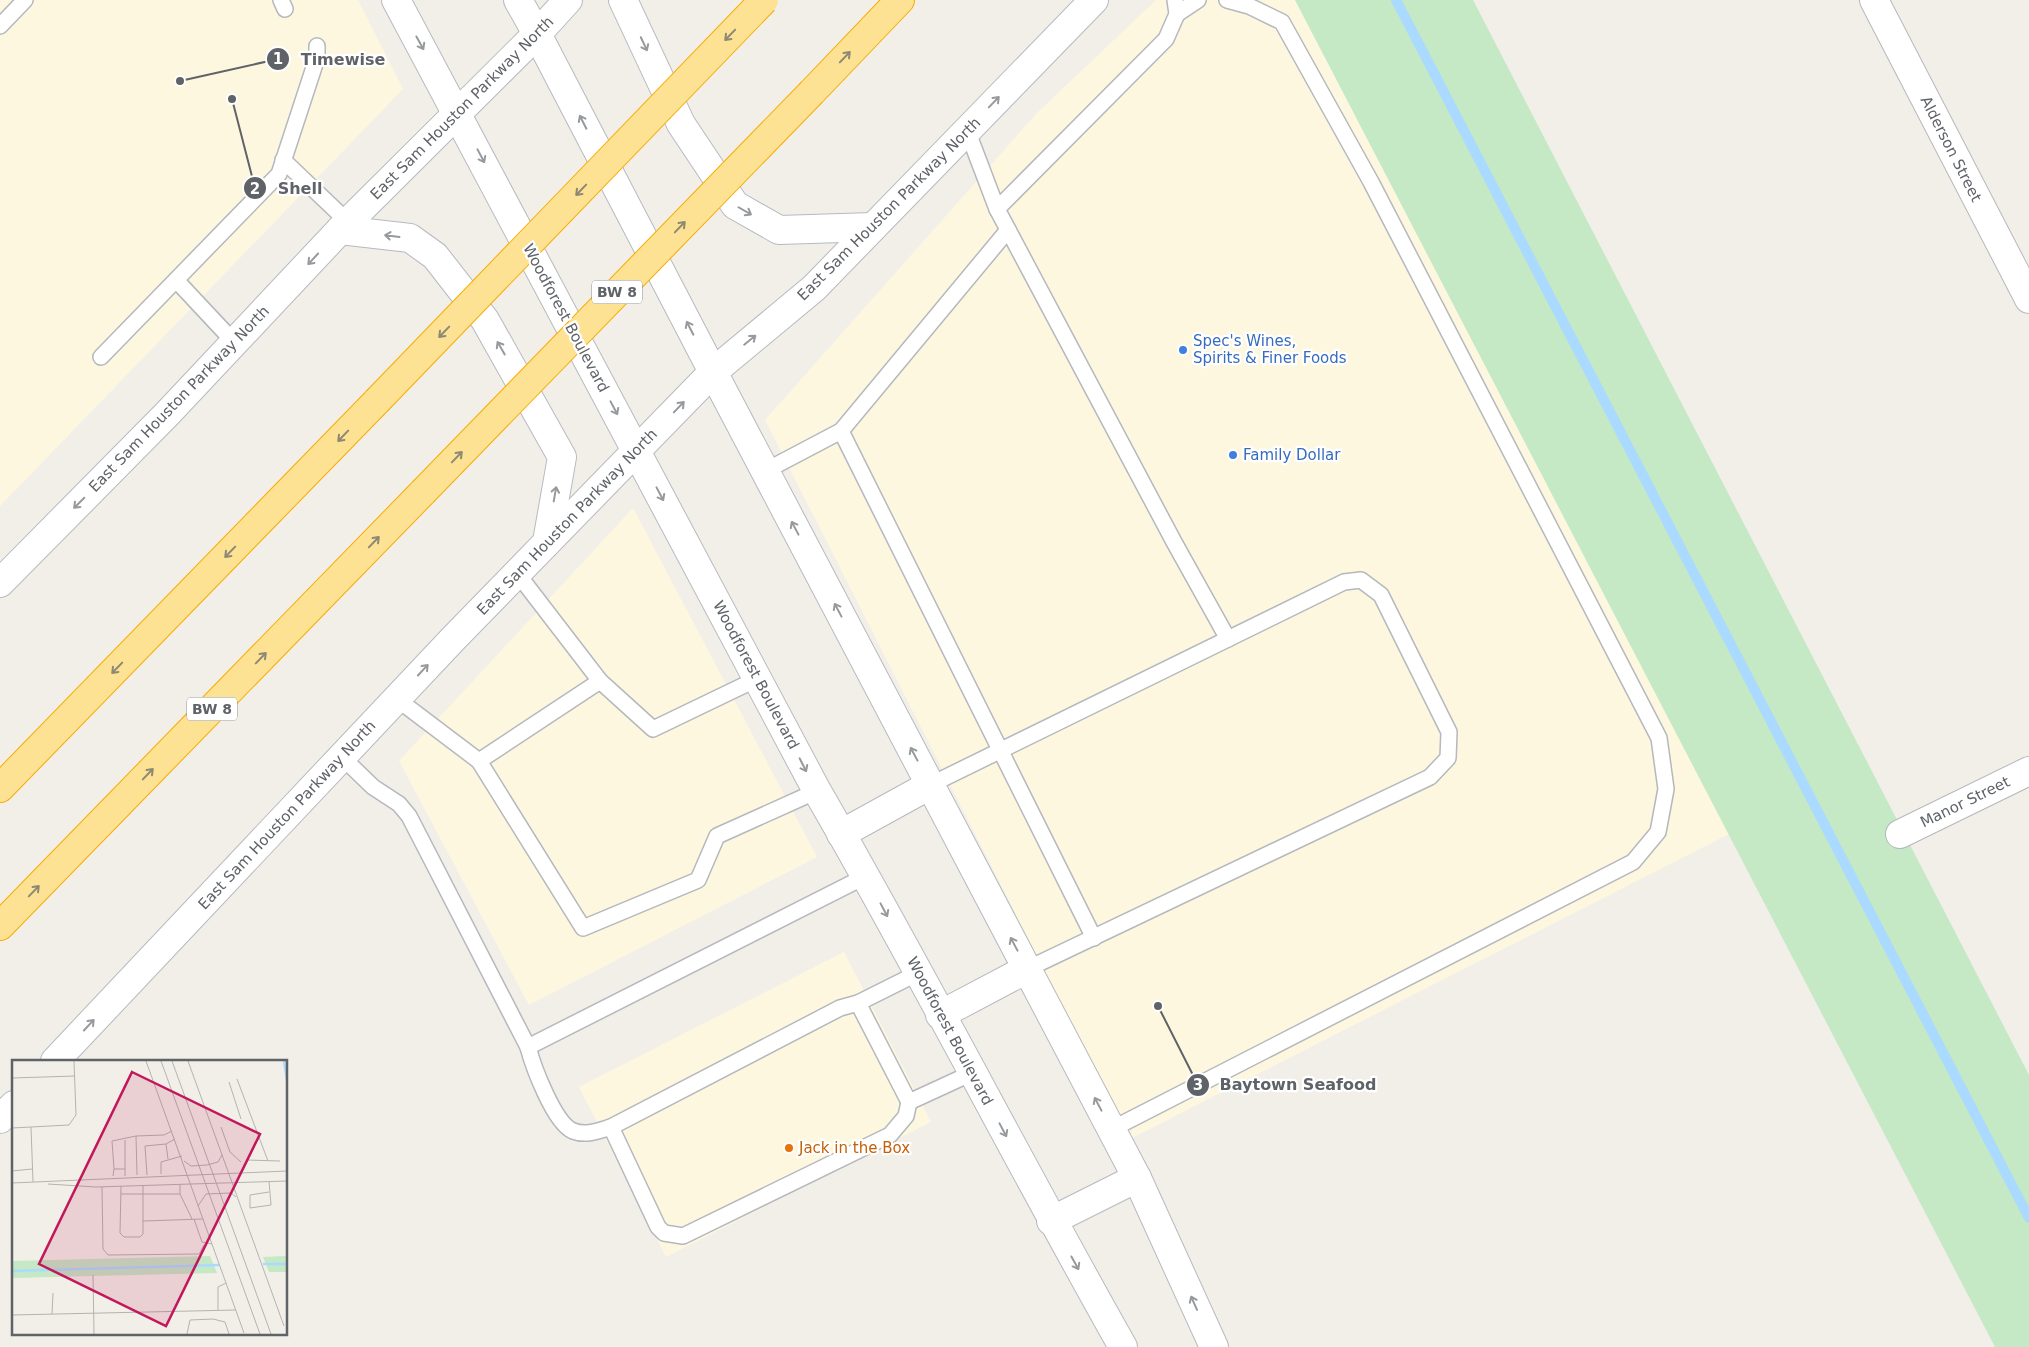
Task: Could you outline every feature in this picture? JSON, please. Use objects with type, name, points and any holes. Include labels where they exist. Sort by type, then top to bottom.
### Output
[{"type":"highway","points":[[0,788],[378,401],[764,0]]},
{"type":"highway","name":"BW 8","points":[[0,926],[900,0]]},
{"type":"main road","name":"Woodforest Boulevard","points":[[396,0],[458,113],[817,791],[866,876],[1051,1221],[1123,1347]]},
{"type":"main road","points":[[518,0],[538,34],[712,372],[1112,1129],[1137,1178],[1214,1347]]},
{"type":"main road","name":"East Sam Houston Parkway North","points":[[0,583],[168,413],[344,226],[538,34],[568,0]]},
{"type":"main road","points":[[623,0],[682,124],[735,205],[779,230],[873,227]]},
{"type":"main road","name":"East Sam Houston Parkway North","points":[[56,1060],[516,573],[712,372],[814,288],[1094,0]]},
{"type":"main road","name":"Alderson Street","points":[[1874,0],[2029,299]]},
{"type":"main road","points":[[344,226],[410,238],[435,256],[485,320],[562,457],[547,542]]},
{"type":"main road","name":"Manor Street","points":[[1900,834],[2029,771]]},
{"type":"main road","points":[[841,834],[930,785]]},
{"type":"main road","points":[[940,1015],[1027,969]]},
{"type":"main road","points":[[0,1119],[12,1107]]},
{"type":"main road","points":[[1051,1221],[1137,1178]]},
{"type":"lane","points":[[0,26],[25,0]]},
{"type":"lane","points":[[997,209],[1166,39],[1176,7],[1198,0]]},
{"type":"lane","points":[[1112,1129],[1633,862],[1658,832],[1666,789],[1659,738],[1376,191],[1287,30],[1282,22],[1249,6],[1227,0]]},
{"type":"lane","points":[[101,357],[279,174],[316,58],[317,46]]},
{"type":"lane","points":[[967,130],[997,209],[1228,639]]},
{"type":"lane","points":[[283,160],[344,226]]},
{"type":"lane","points":[[765,471],[842,431],[1008,230]]},
{"type":"lane","points":[[176,280],[234,342]]},
{"type":"lane","points":[[842,431],[1094,938]]},
{"type":"lane","points":[[516,573],[600,681],[653,729],[758,678]]},
{"type":"lane","points":[[930,785],[1344,582],[1361,580],[1381,595],[1449,732],[1448,758],[1430,777],[1027,969]]},
{"type":"lane","points":[[479,761],[600,681]]},
{"type":"lane","points":[[397,699],[479,761],[583,928],[698,880],[716,836],[817,791]]},
{"type":"lane","points":[[342,757],[373,787],[399,804],[409,816],[528,1046],[534,1071],[557,1114],[572,1130],[589,1134],[611,1127],[840,1008],[858,1003],[918,973]]},
{"type":"lane","points":[[528,1046],[866,876]]},
{"type":"lane","points":[[611,1127],[658,1227],[664,1233],[683,1236],[890,1135],[906,1116],[909,1102],[858,1003]]},
{"type":"lane","points":[[909,1102],[972,1073]]},
{"type":"shaded area","points":[[0,0],[358,0],[403,89],[0,506]]},
{"type":"shaded area","points":[[1156,0],[1295,0],[1729,834],[1130,1139],[765,420],[1037,113]]},
{"type":"shaded area","points":[[633,508],[817,857],[529,1005],[399,761]]},
{"type":"shaded area","points":[[844,952],[931,1122],[666,1257],[579,1087]]},
{"type":"green space","points":[[1295,0],[1473,0],[2029,1075],[2029,1347],[1995,1347]]},
{"type":"waterway","points":[[1396,0],[2029,1218]]},
{"type":"place","name":"Timewise","points":[[180,81]]},
{"type":"place","name":"Shell","points":[[232,99]]},
{"type":"place","name":"Spec's Wines, Spirits & Finer Foods","points":[[1183,350]]},
{"type":"place","name":"Family Dollar","points":[[1233,455]]},
{"type":"place","name":"Baytown Seafood","points":[[1158,1006]]},
{"type":"place","name":"Jack in the Box","points":[[789,1148]]}]
